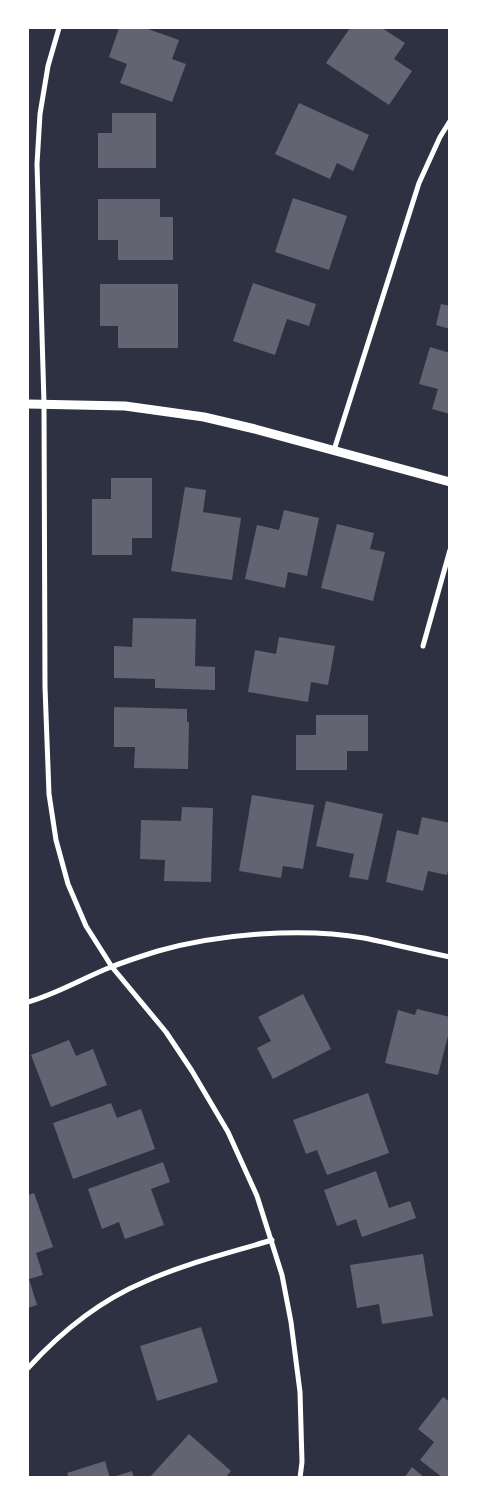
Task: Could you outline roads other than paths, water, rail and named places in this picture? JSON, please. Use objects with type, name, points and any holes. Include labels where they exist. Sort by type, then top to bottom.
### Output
[{"type":"street","points":[[59,28],[48,66],[40,114],[37,164],[44,403],[45,687],[49,794],[56,840],[68,884],[86,926],[112,967],[166,1032],[197,1078],[228,1132],[257,1196],[282,1275],[292,1322],[299,1383],[302,1454],[300,1478]]},
{"type":"street","points":[[334,450],[419,182],[440,137],[450,121]]},
{"type":"street","points":[[28,404],[125,406],[204,417],[450,482]]},
{"type":"street","points":[[423,646],[450,550]]},
{"type":"street","points":[[28,1002],[112,967],[159,951],[209,940],[260,934],[312,933],[363,938],[450,957]]},
{"type":"street","points":[[28,1368],[44,1350],[84,1316],[123,1292],[164,1274],[272,1240]]}]
